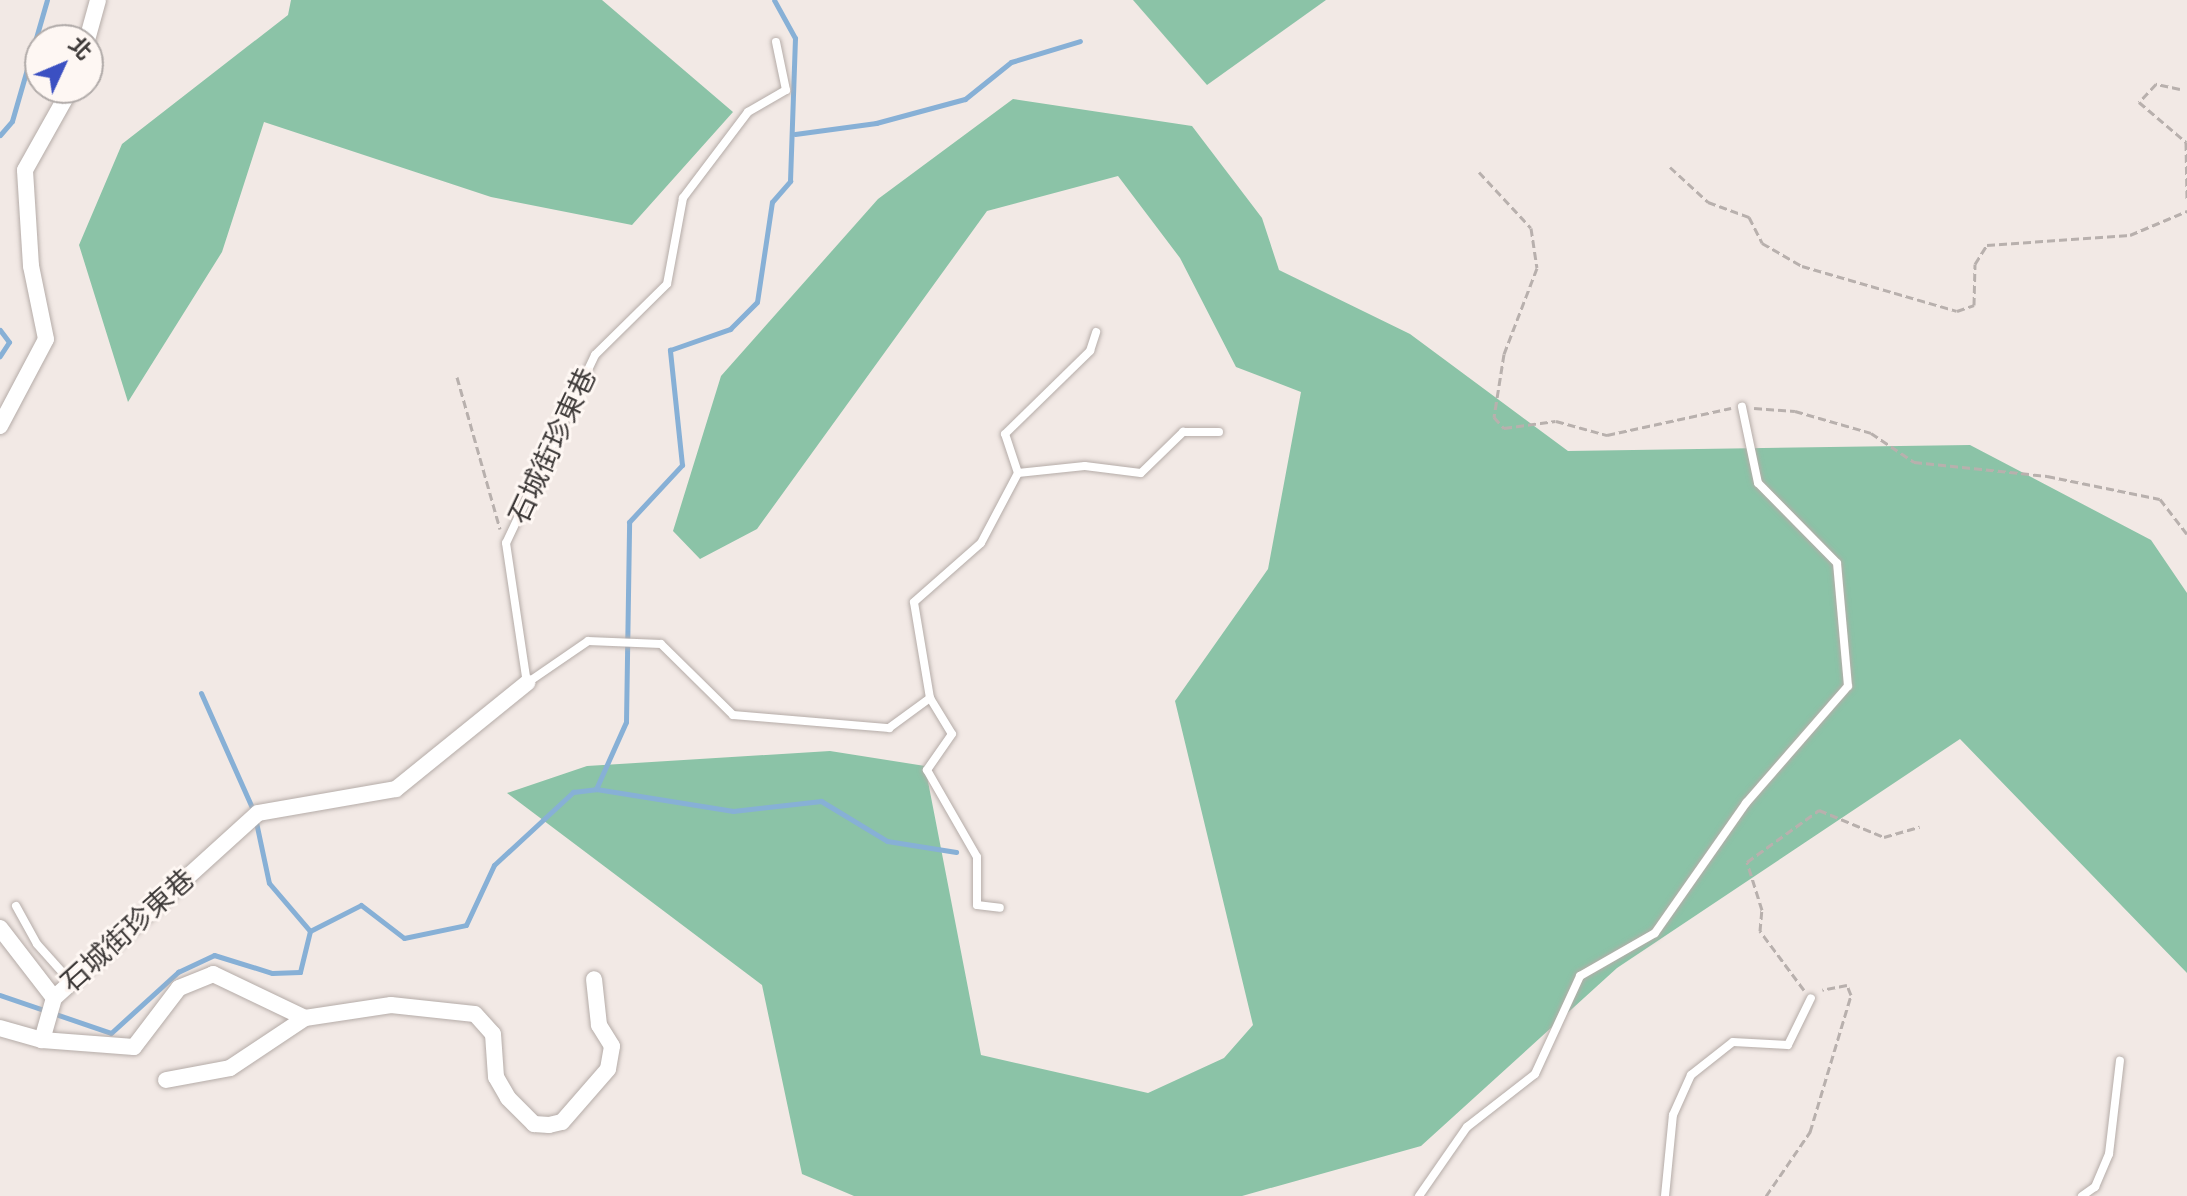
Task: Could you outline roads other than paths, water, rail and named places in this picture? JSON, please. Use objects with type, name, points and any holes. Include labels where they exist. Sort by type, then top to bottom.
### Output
[{"type":"street","points":[[91,24],[98,0]]},
{"type":"street","points":[[0,426],[46,339],[31,266],[25,170],[62,104]]},
{"type":"street","name":"石城街珍東巷","points":[[42,1040],[54,998],[258,813],[396,789],[527,683]]},
{"type":"street","name":"石城街珍東巷","points":[[0,928],[54,998]]},
{"type":"street","points":[[0,1028],[42,1040],[134,1047],[179,988],[213,974],[305,1018]]},
{"type":"street","points":[[166,1080],[230,1068],[305,1018],[391,1005],[475,1014],[493,1034],[496,1077],[508,1098],[534,1124],[562,1122],[608,1069],[612,1046],[599,1025],[594,979]]},
{"type":"lane","name":"石城街珍東巷","points":[[776,42],[786,90],[748,112],[683,198],[667,284],[595,355],[506,543],[527,683],[588,641],[661,644],[733,715],[889,728],[930,698]]},
{"type":"lane","points":[[1000,908],[977,905],[977,857],[927,770],[952,734],[930,698],[914,602],[981,543],[1018,473],[1005,434],[1090,351],[1096,332]]},
{"type":"lane","points":[[1419,1196],[1467,1127],[1535,1074],[1580,976],[1655,933],[1746,803],[1846,691],[1850,676],[1837,563],[1758,483],[1742,407]]},
{"type":"lane","points":[[1018,473],[1085,466],[1141,473],[1183,432],[1219,432]]},
{"type":"lane","points":[[16,906],[37,944],[72,982]]},
{"type":"lane","points":[[1665,1196],[1673,1115],[1691,1075],[1733,1042],[1788,1045],[1811,998]]},
{"type":"lane","points":[[2082,1196],[2095,1187],[2109,1154],[2120,1061]]},
{"type":"waterway","points":[[0,135],[12,121],[47,0]]},
{"type":"waterway","points":[[0,995],[111,1033],[178,972],[214,955],[272,973],[300,972],[310,931],[361,905],[404,938],[466,925],[494,865],[573,792],[596,789],[626,722],[629,522],[682,465],[670,350],[730,329],[757,302],[772,202],[790,181],[795,38],[774,0]]},
{"type":"waterway","points":[[795,134],[876,123],[965,99],[1011,62],[1080,41]]},
{"type":"waterway","points":[[0,330],[9,342],[0,356]]},
{"type":"waterway","points":[[201,693],[254,812]]},
{"type":"waterway","points":[[596,789],[733,811],[821,801],[887,841],[956,852]]},
{"type":"waterway","points":[[256,822],[269,883],[310,931]]}]
